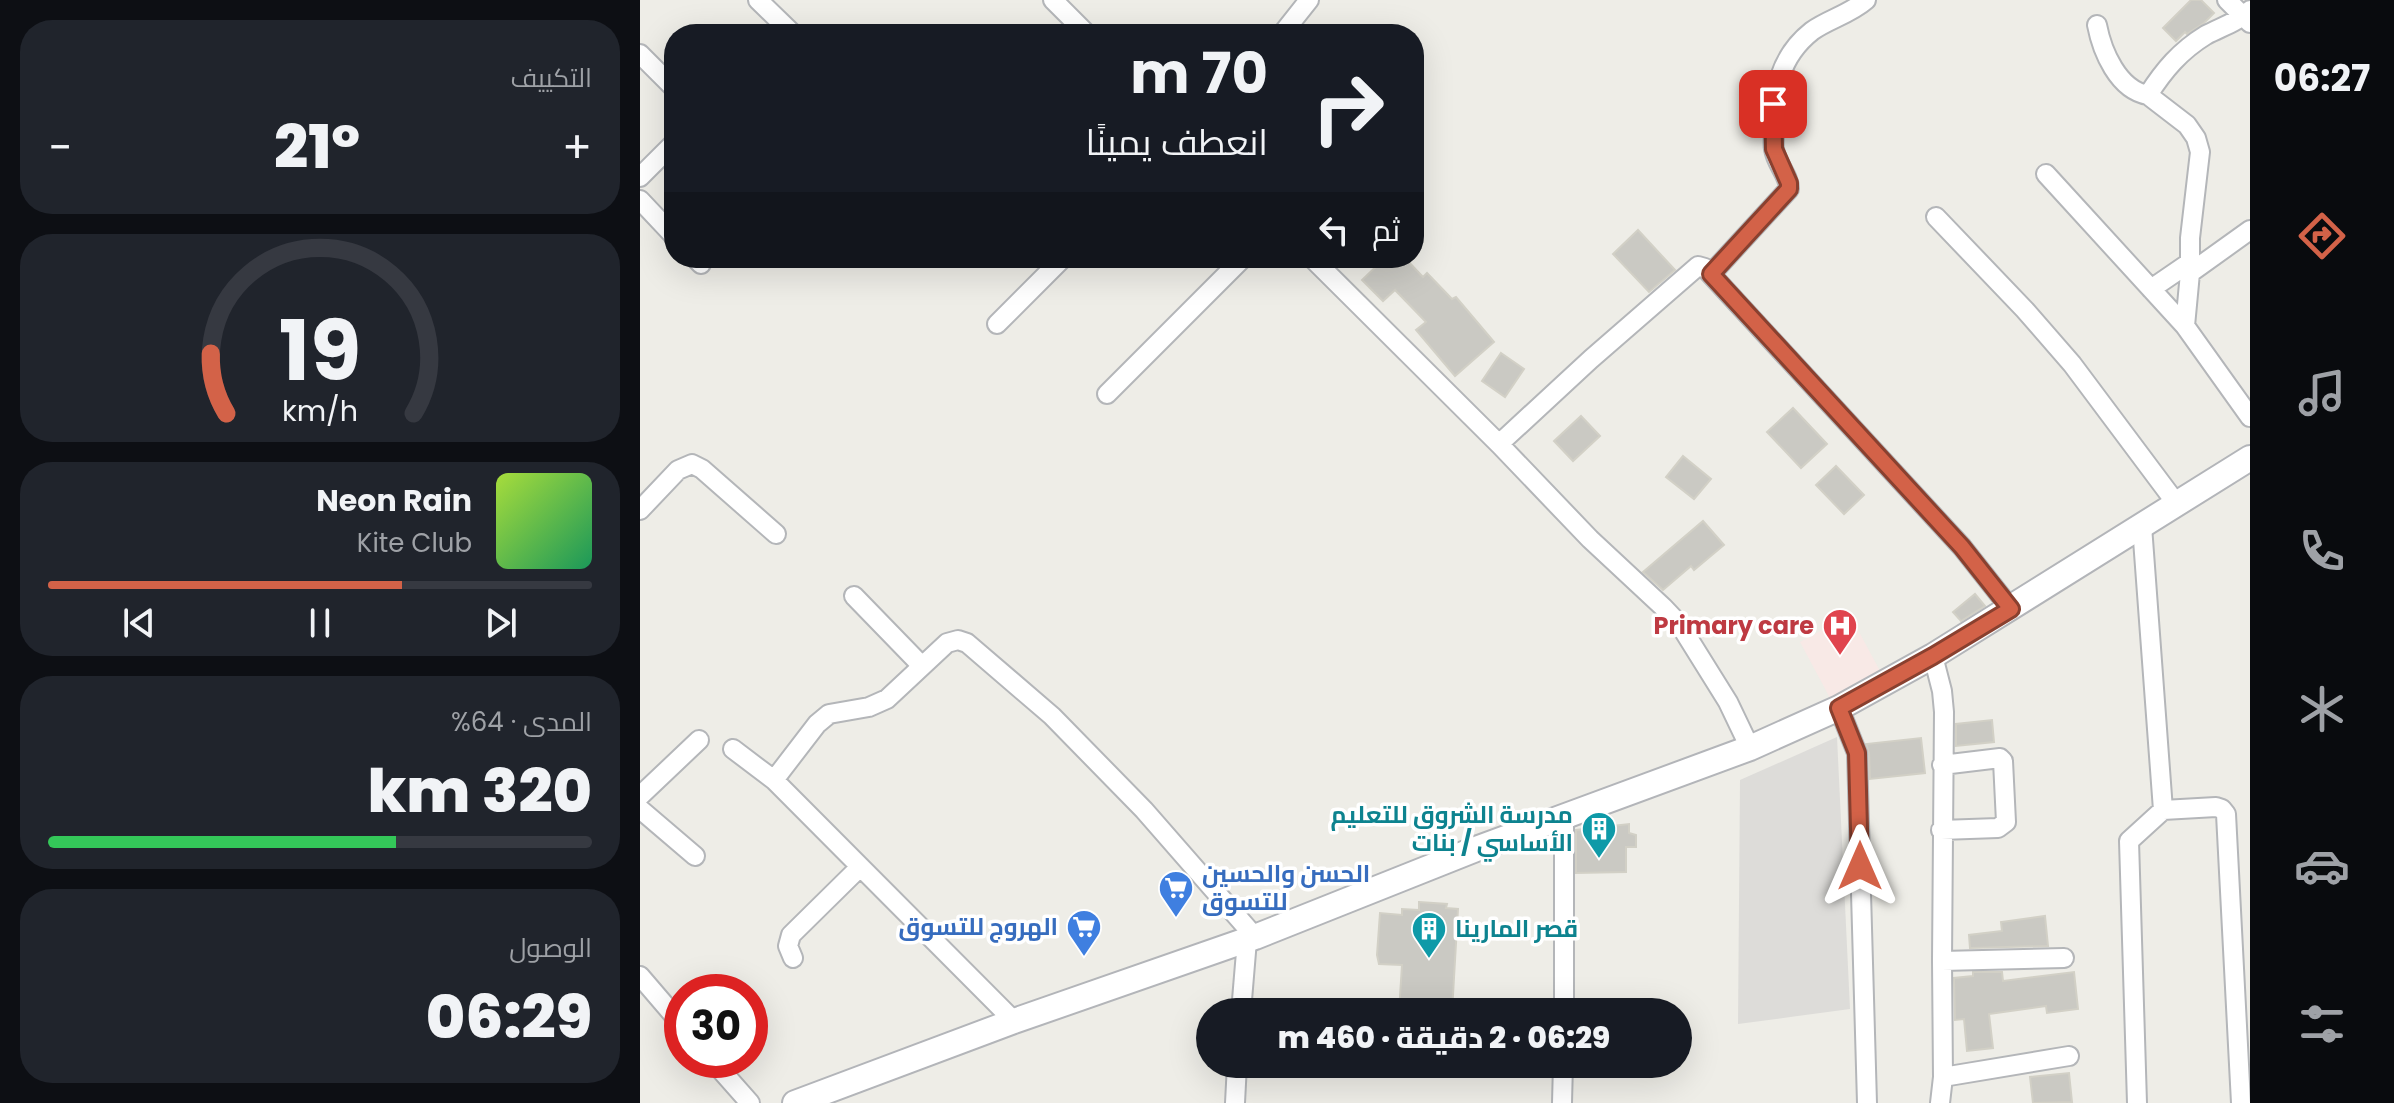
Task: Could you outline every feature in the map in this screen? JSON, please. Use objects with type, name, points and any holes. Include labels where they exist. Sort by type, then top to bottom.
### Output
[{"type":"main road","points":[[795,1103],[1014,1021],[1251,938],[1750,748],[1839,708],[1933,656],[2250,458]]},
{"type":"street","points":[[758,0],[781,24]]},
{"type":"street","points":[[1053,0],[1077,24]]},
{"type":"street","points":[[1290,24],[1309,0]]},
{"type":"street","points":[[1711,274],[1789,189],[1774,149],[1773,104],[1784,63],[1812,31],[1854,10],[1866,0]]},
{"type":"street","points":[[2148,95],[2166,67],[2204,36],[2248,16],[2227,0]]},
{"type":"street","points":[[2097,25],[2101,46],[2125,84],[2148,95],[2187,125],[2196,138],[2200,152],[2190,238],[2185,326]]},
{"type":"street","points":[[640,54],[664,78]]},
{"type":"street","points":[[640,177],[664,153]]},
{"type":"street","points":[[2046,174],[2185,326],[2250,417]]},
{"type":"street","points":[[640,200],[664,225]]},
{"type":"street","points":[[1936,217],[2072,364],[2176,503]]},
{"type":"street","points":[[2151,289],[2250,230]]},
{"type":"street","points":[[997,324],[1053,268]]},
{"type":"street","points":[[1107,394],[1233,268]]},
{"type":"street","points":[[1322,268],[1590,539],[1680,625],[1728,702],[1750,748]]},
{"type":"street","points":[[1499,444],[1693,268],[1705,268],[1962,547],[2011,609]]},
{"type":"street","points":[[640,510],[678,470],[692,464],[702,469],[776,534]]},
{"type":"street","points":[[2142,526],[2163,810]]},
{"type":"street","points":[[854,596],[921,665]]},
{"type":"street","points":[[774,780],[817,724],[829,714],[869,707],[887,699],[947,643],[958,640],[967,643],[1062,726],[1144,810],[1251,938],[1243,998]]},
{"type":"street","points":[[1933,656],[1944,712],[1941,830],[1943,1077],[1940,1103]]},
{"type":"street","points":[[1839,708],[1857,753],[1867,1103]]},
{"type":"street","points":[[640,796],[699,740]]},
{"type":"street","points":[[733,749],[774,780],[1014,1021]]},
{"type":"street","points":[[1941,830],[1998,828],[2006,822],[2003,761],[2000,758],[1942,765]]},
{"type":"street","points":[[2137,1103],[2129,841],[2163,810],[2216,807],[2226,814],[2241,1103]]},
{"type":"street","points":[[640,809],[695,856]]},
{"type":"street","points":[[1564,817],[1564,998]]},
{"type":"street","points":[[793,958],[788,946],[791,935],[860,867]]},
{"type":"street","points":[[1942,961],[2064,958]]},
{"type":"street","points":[[640,976],[664,1004]]},
{"type":"street","points":[[1943,1077],[2069,1056]]},
{"type":"street","points":[[728,1078],[750,1103]]},
{"type":"street","points":[[1235,1103],[1236,1078]]},
{"type":"street","points":[[1562,1103],[1563,1078]]},
{"type":"shaded area","name":"Primary care","points":[[1850,615],[1880,671],[1830,698],[1800,642]]},
{"type":"shaded area","points":[[1837,737],[1850,1009],[1738,1024],[1740,780]]},
{"type":"building","points":[[2191,0],[2201,0],[2214,13],[2176,41],[2163,28]]},
{"type":"building","points":[[1638,230],[1675,270],[1649,292],[1613,254]]},
{"type":"building","points":[[1375,268],[1414,268],[1423,277],[1427,273],[1452,299],[1456,297],[1494,342],[1455,376],[1416,330],[1426,322],[1395,290],[1383,301],[1362,280]]},
{"type":"building","points":[[1501,353],[1524,369],[1505,397],[1482,381]]},
{"type":"building","points":[[1793,408],[1827,444],[1801,468],[1767,432]]},
{"type":"building","points":[[1581,416],[1600,436],[1573,461],[1554,441]]},
{"type":"building","points":[[1683,456],[1711,479],[1694,499],[1666,477]]},
{"type":"building","points":[[1836,466],[1864,495],[1844,514],[1816,485]]},
{"type":"building","points":[[1703,521],[1724,545],[1694,570],[1691,566],[1663,590],[1643,572]]},
{"type":"building","points":[[1975,594],[1985,606],[1961,621],[1953,612]]},
{"type":"building","points":[[1992,720],[1994,742],[1956,746],[1956,724]]},
{"type":"building","points":[[1921,738],[1925,773],[1870,779],[1866,744]]},
{"type":"building","name":"مدرسة الشروق للتعليم الأساسي / بنات","points":[[1629,824],[1629,833],[1636,835],[1636,847],[1626,847],[1626,872],[1576,873],[1576,830]]},
{"type":"building","name":"قصر المارينا","points":[[1419,902],[1447,904],[1446,908],[1458,909],[1453,998],[1400,998],[1402,965],[1379,964],[1380,913],[1402,915],[1402,909],[1419,910]]},
{"type":"building","points":[[2045,916],[2048,946],[1970,948],[1969,935],[2002,931],[2001,922]]},
{"type":"building","points":[[1973,972],[2002,972],[2003,981],[2074,972],[2078,1009],[2047,1013],[2046,1006],[1989,1014],[1993,1048],[1967,1051],[1964,1019],[1955,1020],[1954,978],[1973,976]]},
{"type":"building","points":[[2069,1073],[2072,1102],[2033,1103],[2030,1077]]},
{"type":"place","name":"Primary care","points":[[1840,657]]},
{"type":"place","name":"مدرسة الشروق للتعليم الأساسي / بنات","points":[[1599,860]]},
{"type":"place","name":"الحسن والحسين للتسوق","points":[[1176,919]]},
{"type":"place","name":"الهروج للتسوق","points":[[1084,958]]},
{"type":"place","name":"قصر المارينا","points":[[1429,960]]},
{"type":"route","points":[[1773,104],[1774,149],[1789,189],[1711,274],[1962,547],[2011,609],[1839,708],[1857,753],[1860,866]]}]
